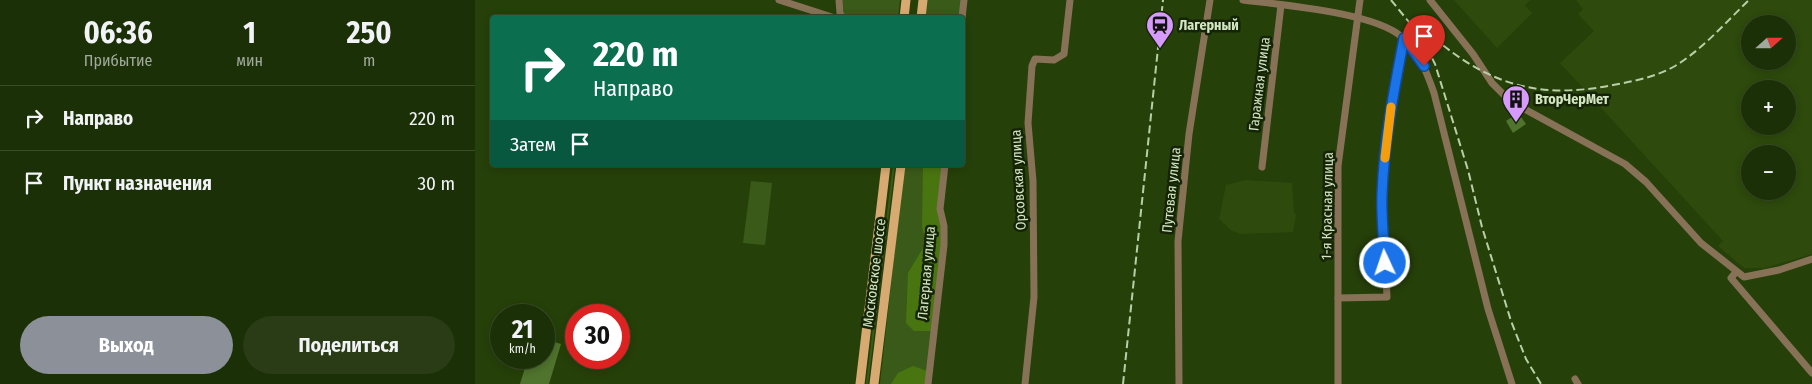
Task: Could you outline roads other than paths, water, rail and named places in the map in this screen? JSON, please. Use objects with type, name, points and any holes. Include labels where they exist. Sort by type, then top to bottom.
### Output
[{"type":"main road","points":[[904,15],[906,0]]},
{"type":"main road","points":[[921,15],[923,0]]},
{"type":"main road","name":"Московское шоссе","points":[[860,384],[886,167]]},
{"type":"main road","name":"Московское шоссе","points":[[874,384],[901,167]]},
{"type":"street","points":[[779,0],[826,15]]},
{"type":"street","points":[[839,0],[841,15]]},
{"type":"street","points":[[962,15],[964,0]]},
{"type":"street","name":"Орсовская улица","points":[[1025,384],[1034,297],[1033,181],[1027,123],[1032,66],[1035,60],[1054,60],[1063,54],[1070,0]]},
{"type":"street","name":"Путевая улица","points":[[1179,384],[1178,241],[1189,134],[1210,0]]},
{"type":"street","points":[[1243,0],[1357,17],[1391,29],[1404,38],[1424,66],[1434,92],[1488,309],[1511,384]]},
{"type":"street","name":"1-я Красная улица","points":[[1338,384],[1338,166],[1360,0]]},
{"type":"street","points":[[1430,0],[1473,54],[1501,94],[1510,101],[1614,156],[1631,168],[1647,182],[1701,243],[1736,272],[1744,277],[1779,270],[1812,259]]},
{"type":"street","name":"Гаражная улица","points":[[1262,167],[1281,5]]},
{"type":"street","points":[[1338,298],[1387,297],[1382,195],[1388,124],[1404,38]]},
{"type":"street","name":"Лагерная улица","points":[[928,384],[944,245],[944,226],[940,209],[945,167]]},
{"type":"street","points":[[1736,272],[1731,278],[1812,372]]},
{"type":"railway","points":[[1123,384],[1163,0]]},
{"type":"railway","points":[[1391,0],[1422,38],[1435,64],[1468,170],[1482,227],[1511,321],[1526,359],[1541,384]]},
{"type":"railway","points":[[1416,22],[1461,58],[1483,71],[1506,81],[1530,88],[1583,90],[1645,78],[1675,66],[1705,43],[1749,0]]},
{"type":"place","name":"Лагерный","points":[[1160,49]]},
{"type":"place","name":"ВторЧерМет","points":[[1516,123]]}]
